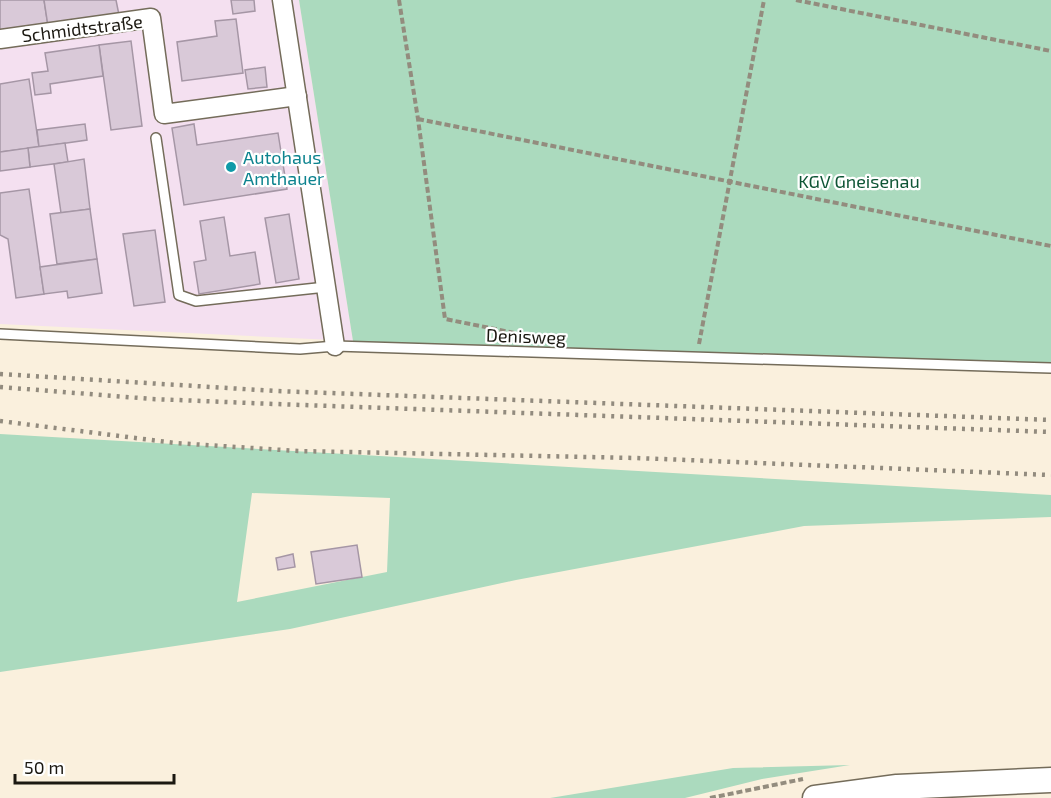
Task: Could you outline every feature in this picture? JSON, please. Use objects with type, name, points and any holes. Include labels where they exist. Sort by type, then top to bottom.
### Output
[{"type":"main road","points":[[809,793],[841,796],[897,787],[980,787],[1051,780]]},
{"type":"street","points":[[282,0],[335,346]]},
{"type":"street","name":"Schmidtstraße","points":[[0,39],[151,18],[164,114],[297,96]]},
{"type":"lane","points":[[156,138],[176,287],[179,295],[196,302],[326,287]]},
{"type":"lane","name":"Denisweg","points":[[0,334],[300,349],[335,346],[1051,368]]},
{"type":"path","points":[[399,0],[418,119],[445,319],[533,337]]},
{"type":"path","points":[[697,356],[764,0]]},
{"type":"path","points":[[796,0],[1051,51]]},
{"type":"path","points":[[418,119],[1051,246]]},
{"type":"path","points":[[710,798],[802,778],[809,793]]},
{"type":"shaded area","points":[[0,0],[299,0],[353,341],[0,324]]},
{"type":"green space","name":"KGV Gneisenau","points":[[299,0],[1051,0],[1051,372],[353,341]]},
{"type":"green space","points":[[0,434],[1051,495],[1051,517],[804,526],[516,580],[290,629],[0,672]],"holes":[[[252,493],[390,498],[387,572],[237,602]]]},
{"type":"green space","points":[[850,765],[762,779],[685,798],[550,798],[733,768]]},
{"type":"building","points":[[0,0],[44,0],[48,26],[0,33]]},
{"type":"building","points":[[44,0],[116,0],[119,15],[48,26]]},
{"type":"building","points":[[231,0],[254,0],[255,11],[233,14]]},
{"type":"building","points":[[236,19],[243,73],[182,81],[177,42],[217,36],[215,21]]},
{"type":"building","points":[[131,41],[142,126],[111,130],[99,45]]},
{"type":"building","points":[[99,45],[103,76],[50,84],[51,93],[35,95],[32,73],[48,71],[45,53]]},
{"type":"building","points":[[265,67],[267,87],[248,89],[245,70]]},
{"type":"building","points":[[29,79],[39,147],[0,152],[0,84]]},
{"type":"building","points":[[85,124],[87,140],[39,147],[37,130]]},
{"type":"building","name":"Autohaus Amthauer","points":[[194,124],[197,145],[278,133],[287,189],[184,205],[172,128]]},
{"type":"building","points":[[65,143],[68,162],[30,167],[28,148]]},
{"type":"building","points":[[28,148],[30,167],[0,171],[0,152]]},
{"type":"building","points":[[84,159],[90,209],[61,213],[54,164]]},
{"type":"building","points":[[29,189],[44,294],[16,298],[8,239],[0,235],[0,193]]},
{"type":"building","points":[[90,209],[97,259],[57,264],[50,214]]},
{"type":"building","points":[[289,214],[299,279],[276,283],[265,218]]},
{"type":"building","points":[[224,217],[230,256],[255,252],[260,284],[199,294],[194,262],[206,260],[200,221]]},
{"type":"building","points":[[155,230],[165,302],[134,306],[123,234]]},
{"type":"building","points":[[97,259],[102,293],[68,298],[67,291],[44,294],[40,267]]},
{"type":"building","points":[[357,545],[362,577],[316,584],[311,552]]},
{"type":"building","points":[[293,554],[295,567],[278,570],[276,558]]},
{"type":"railway","points":[[0,374],[276,391],[1051,420]]},
{"type":"railway","points":[[0,387],[152,399],[1051,432]]},
{"type":"railway","points":[[0,421],[175,443],[298,451],[637,458],[1051,475]]},
{"type":"place","name":"Autohaus Amthauer","points":[[231,167]]}]
